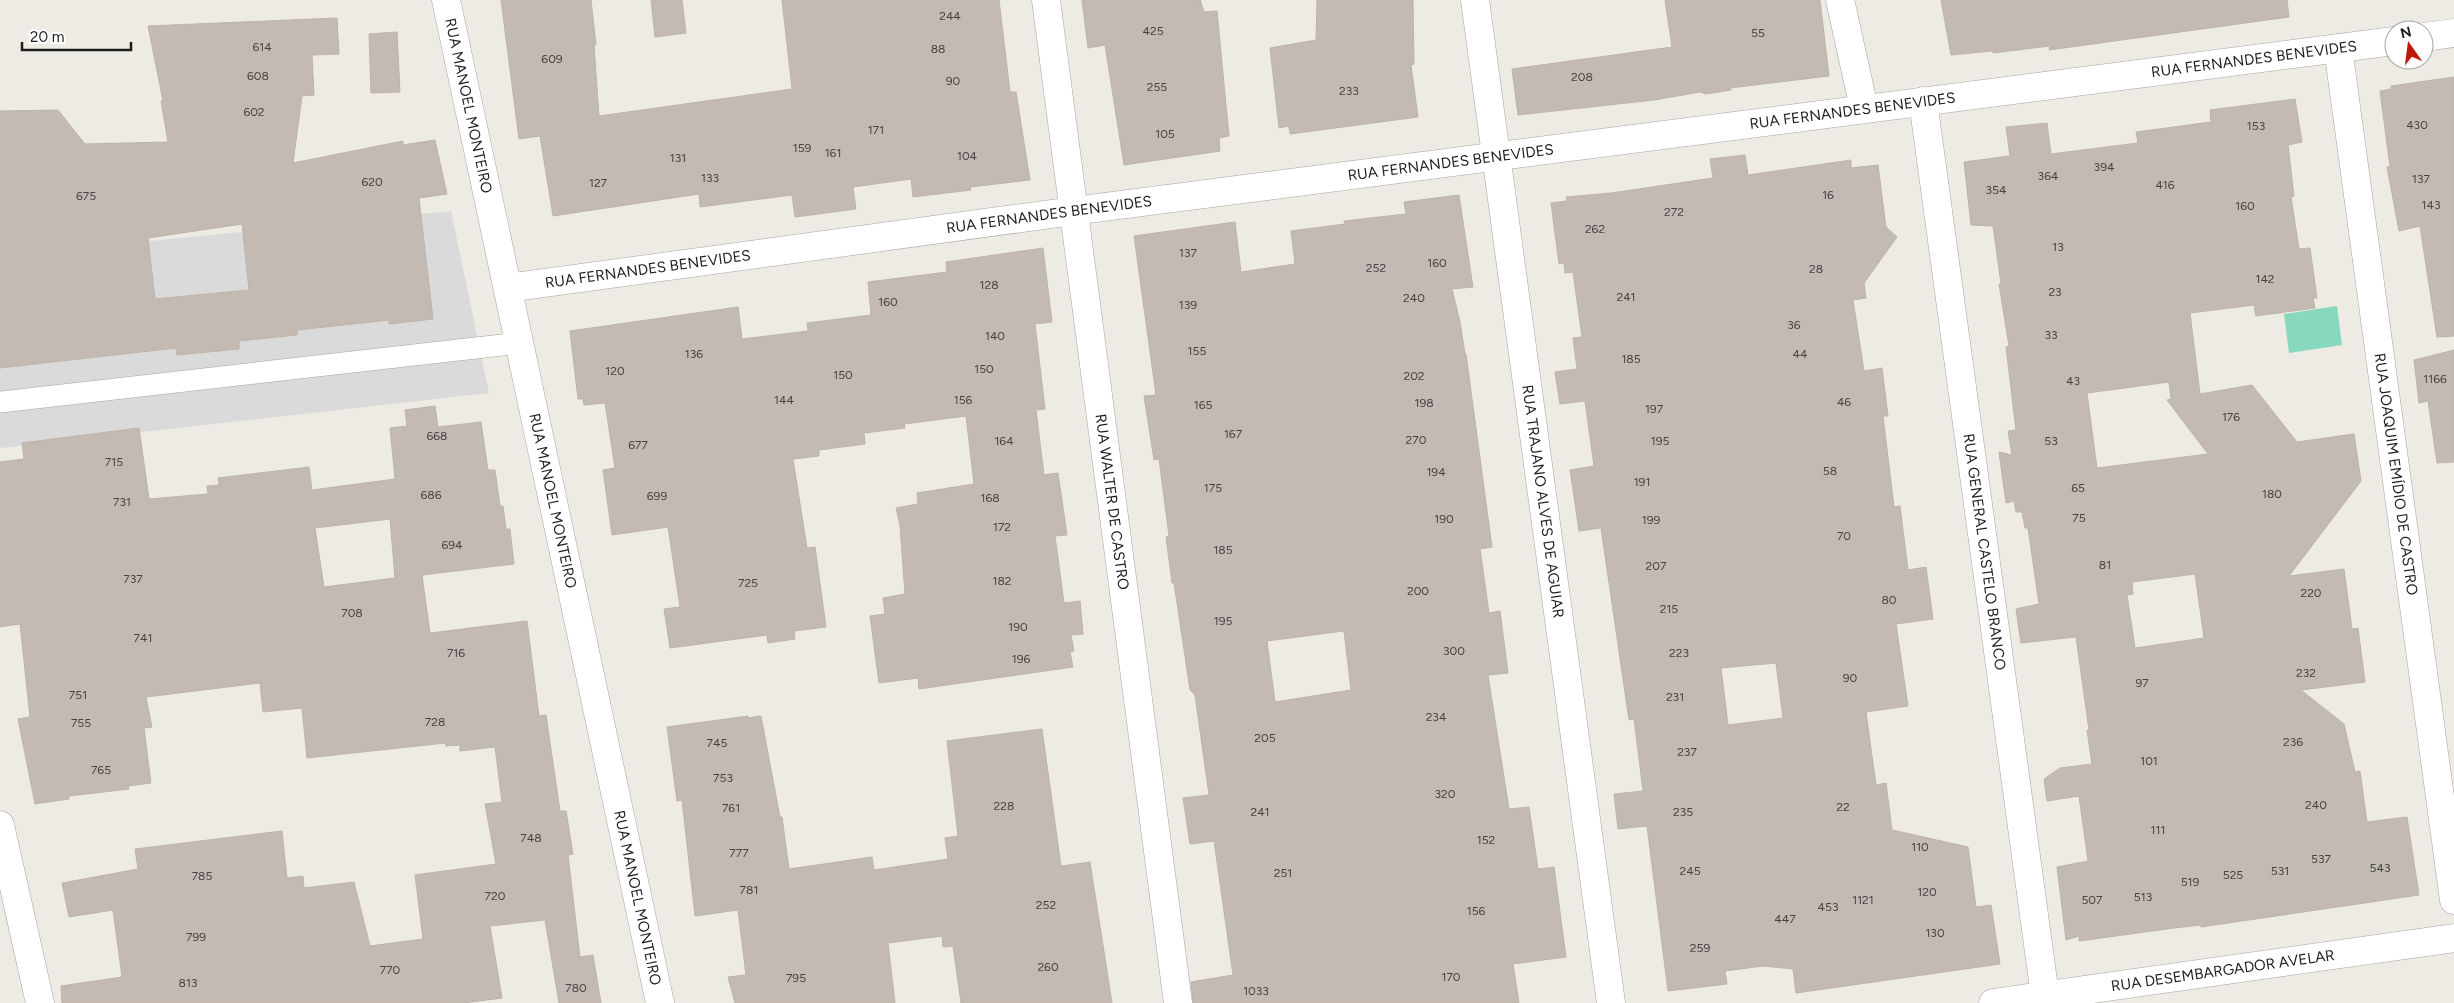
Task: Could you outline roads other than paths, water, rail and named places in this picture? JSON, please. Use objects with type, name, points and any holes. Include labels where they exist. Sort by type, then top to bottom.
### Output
[{"type":"street","name":"RUA MANOEL MONTEIRO","points":[[446,0],[660,1003]]},
{"type":"street","name":"RUA WALTER DE CASTRO","points":[[1046,0],[1178,1003]]},
{"type":"street","name":"RUA TRAJANO ALVES DE AGUIAR","points":[[1475,0],[1498,155],[1611,1003]]},
{"type":"street","points":[[1840,0],[1864,108]]},
{"type":"street","points":[[2434,35],[2454,32]]},
{"type":"street","name":"RUA FERNANDES BENEVIDES","points":[[508,288],[1498,155],[2384,42]]},
{"type":"street","name":"RUA JOAQUIM EMÍDIO DE CASTRO","points":[[2338,48],[2454,900]]},
{"type":"street","name":"RUA GENERAL CASTELO BRANCO","points":[[1923,100],[2046,999]]},
{"type":"street","points":[[0,825],[7,885],[40,1003]]},
{"type":"street","name":"RUA DESEMBARGADOR AVELAR","points":[[1993,1003],[2046,999],[2454,938]]},
{"type":"lane","points":[[0,402],[520,343]]}]
